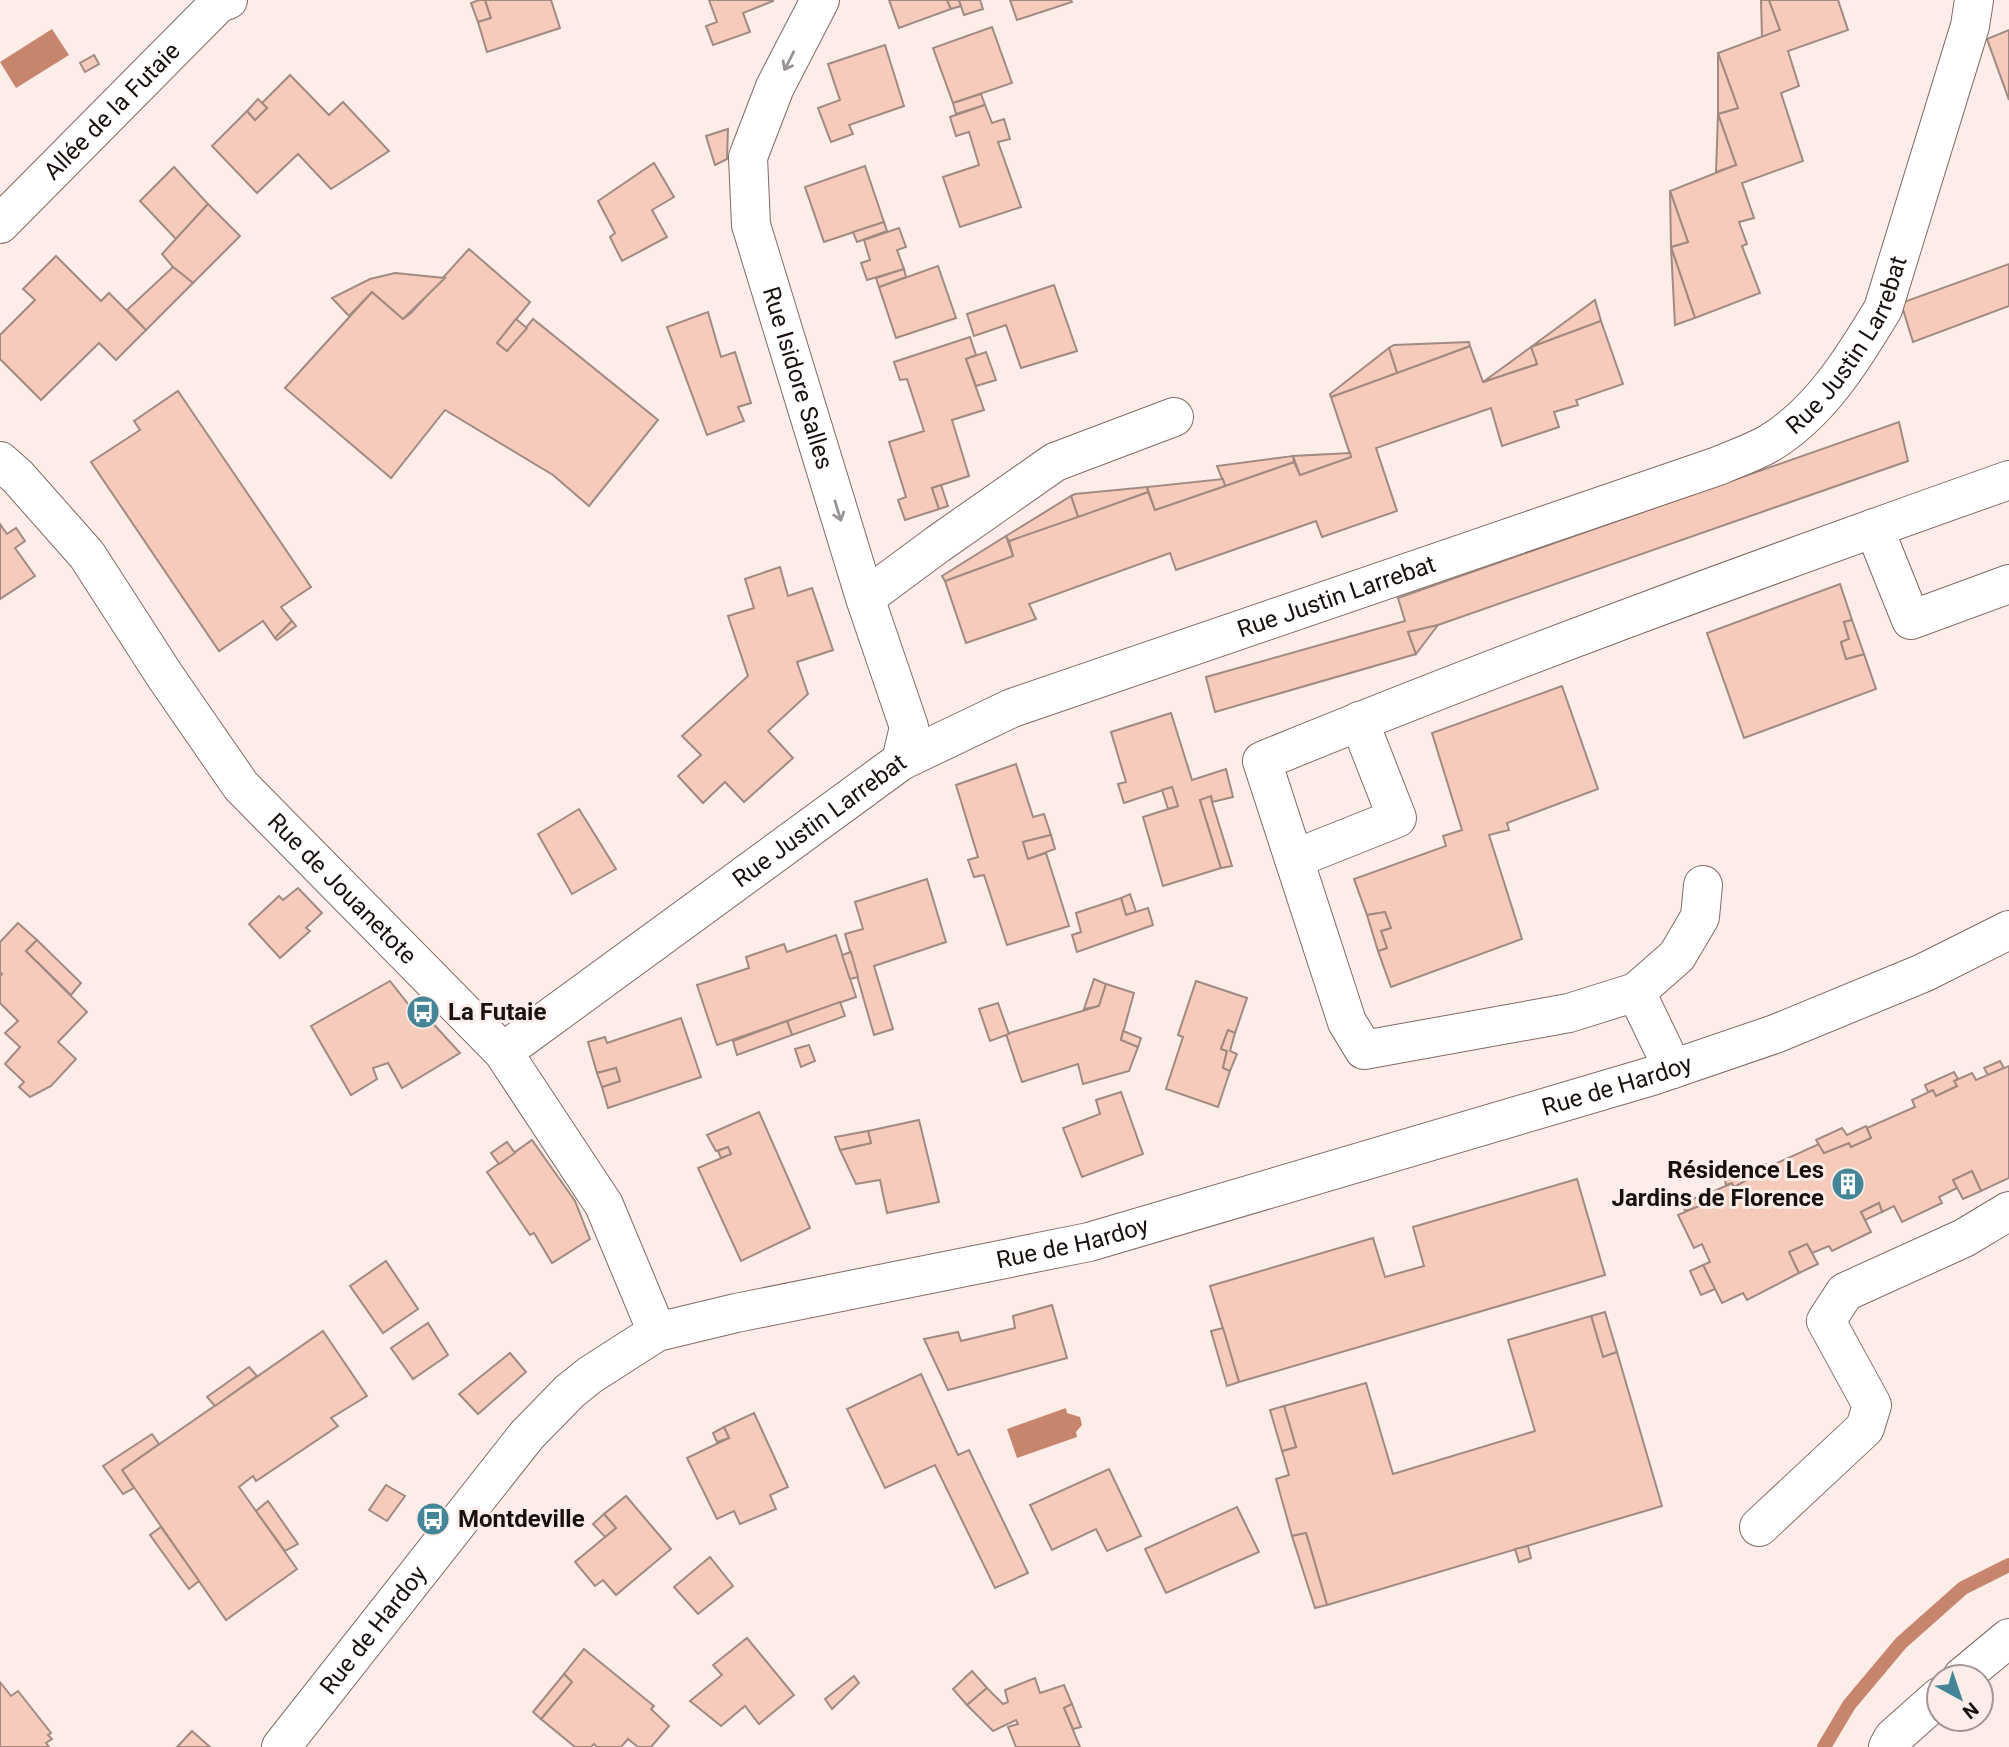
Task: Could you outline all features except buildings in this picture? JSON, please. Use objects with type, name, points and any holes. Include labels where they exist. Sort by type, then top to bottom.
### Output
[{"type":"street","name":"Allée de la Futaie","points":[[0,224],[219,3],[228,0]]},
{"type":"street","name":"Rue Isidore Salles","points":[[820,0],[775,87],[748,157],[751,225],[864,598],[909,727],[901,761]]},
{"type":"street","name":"Rue Justin Larrebat","points":[[503,1052],[901,761],[1012,708],[1718,466],[1768,444],[1803,418],[1834,382],[1861,347],[1883,309],[1969,26],[1974,0]]},
{"type":"street","points":[[864,598],[1055,462],[1174,417]]},
{"type":"street","name":"Rue de Jouanetote","points":[[0,461],[18,477],[87,555],[165,677],[241,786],[503,1052],[604,1205],[657,1332]]},
{"type":"street","points":[[1703,885],[1700,917],[1677,956],[1636,992],[1569,1013],[1364,1050],[1347,1022],[1262,761],[1427,694],[2009,480]]},
{"type":"street","points":[[1874,528],[1911,620],[2009,584]]},
{"type":"street","points":[[1294,859],[1397,818],[1359,721]]},
{"type":"street","name":"Rue de Hardoy","points":[[281,1747],[527,1436],[570,1391],[590,1375],[657,1332],[736,1313],[1089,1242],[1673,1069],[1775,1034],[1910,978],[2009,930]]},
{"type":"street","points":[[1636,992],[1673,1069]]},
{"type":"street","points":[[1759,1527],[1865,1428],[1872,1405],[1826,1321],[1844,1292],[1964,1238],[2009,1211]]},
{"type":"street","points":[[1979,1663],[2009,1638]]},
{"type":"street","points":[[1888,1747],[1893,1738],[1925,1710]]},
{"type":"shaded area","points":[[52,29],[69,55],[16,88],[0,62]]},
{"type":"shaded area","points":[[1066,1408],[1067,1413],[1080,1417],[1082,1425],[1076,1432],[1077,1437],[1017,1458],[1007,1429]]},
{"type":"waterway","points":[[1824,1747],[1849,1705],[1901,1643],[1963,1588],[2009,1565]]},
{"type":"place","name":"La Futaie","points":[[423,1012]]},
{"type":"place","name":"Résidence Les Jardins de Florence","points":[[1848,1184]]},
{"type":"place","name":"Montdeville","points":[[433,1519]]}]
